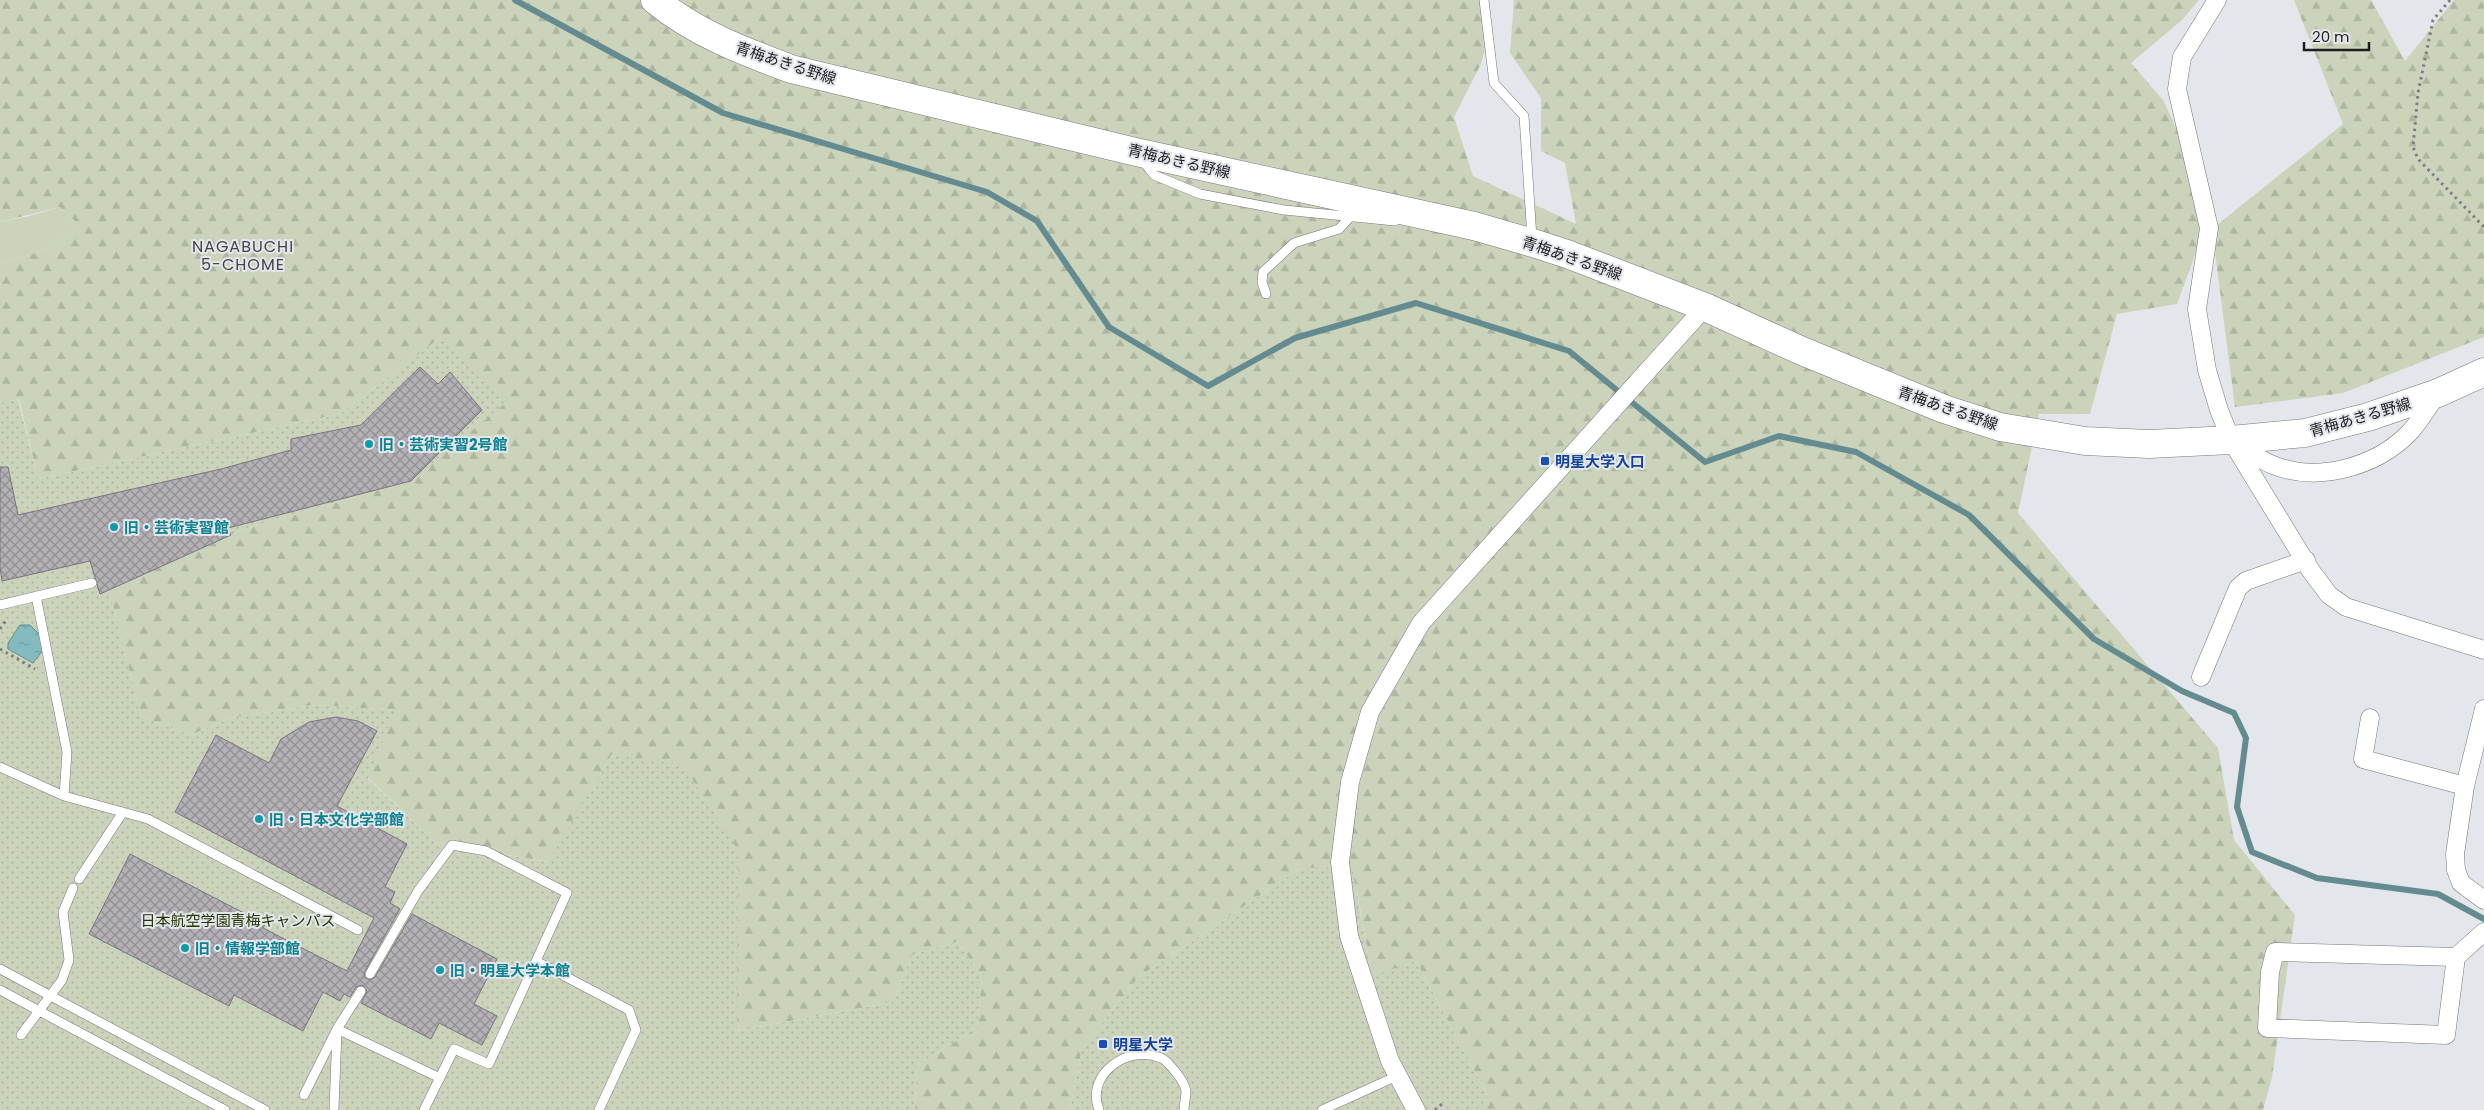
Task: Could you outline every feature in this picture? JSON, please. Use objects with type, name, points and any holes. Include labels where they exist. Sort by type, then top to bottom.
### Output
[{"type":"main road","name":"青梅あきる野線","points":[[655,0],[670,12],[707,34],[744,52],[792,69],[1136,152],[1474,226],[1533,243],[1567,254],[1705,307],[1802,351],[1926,402],[2000,427],[2085,441],[2149,444],[2231,440],[2305,433],[2368,417],[2438,393],[2484,372]]},
{"type":"street","points":[[2217,0],[2182,57],[2176,89],[2209,228],[2197,309],[2205,361],[2219,410],[2231,440],[2329,595],[2346,608],[2484,650]]},
{"type":"street","points":[[1416,1110],[1397,1076],[1370,1006],[1349,936],[1340,862],[1350,782],[1370,712],[1421,623],[1705,307]]},
{"type":"street","points":[[2231,440],[2273,466],[2301,472],[2340,470],[2376,458],[2408,434],[2438,393]]},
{"type":"street","points":[[2201,678],[2238,588],[2246,581],[2306,560]]},
{"type":"street","points":[[2484,709],[2480,749],[2465,786],[2455,854],[2456,870],[2461,882],[2484,900]]},
{"type":"street","points":[[2370,718],[2363,759],[2465,786]]},
{"type":"street","points":[[2456,957],[2275,952],[2270,972],[2267,1028],[2446,1035],[2456,957],[2481,935]]},
{"type":"lane","points":[[1484,0],[1494,84],[1524,116],[1533,243]]},
{"type":"lane","points":[[1136,152],[1154,175],[1200,194],[1284,210],[1400,222],[1415,213]]},
{"type":"lane","points":[[1266,294],[1262,282],[1263,272],[1294,243],[1339,229],[1350,217]]},
{"type":"lane","points":[[0,605],[92,582]]},
{"type":"lane","points":[[36,596],[67,752],[64,796]]},
{"type":"lane","points":[[0,767],[64,796],[148,819],[358,930]]},
{"type":"lane","points":[[79,879],[123,812]]},
{"type":"lane","points":[[370,974],[418,891],[452,845],[486,851],[567,893],[489,1064],[454,1049],[424,1110]]},
{"type":"lane","points":[[21,1035],[62,980],[69,960],[63,912],[73,888]]},
{"type":"lane","points":[[378,940],[388,945]]},
{"type":"lane","points":[[536,961],[629,1010],[636,1030],[599,1110]]},
{"type":"lane","points":[[0,969],[266,1110]]},
{"type":"lane","points":[[0,990],[225,1110]]},
{"type":"lane","points":[[304,1095],[337,1029],[361,991]]},
{"type":"lane","points":[[337,1029],[440,1078]]},
{"type":"lane","points":[[334,1108],[337,1029]]},
{"type":"lane","points":[[1099,1110],[1095,1100],[1101,1078],[1116,1060],[1143,1053],[1163,1058],[1178,1075],[1186,1090],[1184,1110]]},
{"type":"lane","points":[[1322,1110],[1397,1076]]},
{"type":"path","points":[[2450,0],[2433,20],[2418,93],[2413,147],[2418,159],[2484,227]]},
{"type":"path","points":[[0,649],[53,680]]},
{"type":"path","points":[[1435,1110],[1442,1104]]},
{"type":"green space","points":[[0,0],[1481,0],[1489,35],[1481,64],[1454,117],[1473,176],[1576,224],[1565,163],[1541,151],[1541,98],[1510,53],[1514,0],[2199,0],[2182,20],[2131,63],[2163,100],[2213,206],[2177,304],[2117,314],[2090,414],[2039,414],[2018,513],[2218,748],[2234,840],[2295,915],[2272,1077],[2263,1110],[1477,1110],[1488,1097],[1416,961],[1372,977],[1357,891],[1301,868],[1139,977],[1082,1048],[1070,1110],[915,1110],[917,1065],[977,1028],[982,976],[957,942],[912,955],[893,1002],[736,1031],[738,850],[612,754],[549,862],[436,843],[368,778],[394,710],[313,705],[231,718],[191,735],[141,717],[109,590],[244,529],[411,481],[441,337],[340,414],[38,479],[19,399],[0,403],[0,264],[52,248],[80,226],[60,207],[0,222]]},
{"type":"green space","points":[[2294,0],[2371,0],[2405,61],[2454,0],[2484,0],[2484,337],[2343,393],[2235,407],[2212,229],[2343,124]]},
{"type":"green space","points":[[60,207],[81,226],[52,248],[0,264],[0,222]]},
{"type":"green space","name":"日本航空学園青梅キャンパス","points":[[441,337],[509,400],[411,481],[244,529],[109,590],[141,717],[191,735],[231,718],[313,705],[395,710],[368,779],[436,843],[548,862],[612,754],[683,765],[738,850],[737,1031],[893,1002],[912,955],[957,942],[982,976],[977,1028],[917,1065],[915,1110],[0,1110],[0,403],[18,399],[38,479],[340,414]]},
{"type":"green space","points":[[1352,867],[1372,976],[1416,961],[1488,1097],[1477,1110],[1070,1110],[1082,1048],[1139,977],[1301,868]]},
{"type":"water","points":[[20,625],[30,625],[39,634],[46,646],[33,663],[8,649],[8,643]]},
{"type":"building","points":[[420,367],[438,384],[450,372],[482,410],[411,481],[228,528],[231,535],[100,594],[90,561],[2,581],[0,567],[0,467],[8,467],[18,515],[221,469],[291,450],[291,439],[361,425]]},
{"type":"building","points":[[336,717],[358,721],[377,731],[337,806],[407,844],[385,887],[395,892],[390,903],[400,909],[365,971],[364,977],[370,980],[375,977],[412,914],[497,959],[474,1004],[497,1016],[482,1045],[439,1023],[431,1039],[361,1003],[367,991],[362,985],[356,987],[350,997],[344,994],[340,1001],[323,992],[303,1031],[234,995],[229,1006],[89,934],[130,854],[265,924],[263,928],[347,971],[374,918],[175,812],[216,735],[269,763],[281,739],[309,722]]},
{"type":"waterway","points":[[515,0],[723,113],[987,192],[1037,221],[1109,327],[1208,386],[1295,338],[1416,303],[1569,351],[1705,462],[1779,436],[1856,452],[1969,515],[2094,639],[2182,691],[2234,713],[2246,738],[2237,807],[2252,852],[2317,878],[2438,894],[2484,919]]},
{"type":"place","name":"旧・芸術実習2号館","points":[[369,444]]},
{"type":"place","name":"明星大学入口","points":[[1545,461]]},
{"type":"place","name":"旧・芸術実習館","points":[[114,527]]},
{"type":"place","name":"旧・日本文化学部館","points":[[259,819]]},
{"type":"place","name":"旧・情報学部館","points":[[185,948]]},
{"type":"place","name":"旧・明星大学本館","points":[[440,970]]},
{"type":"place","name":"明星大学","points":[[1103,1044]]},
{"type":"district","name":"NAGABUCHI 5-CHOME","points":[[243,255]]}]
